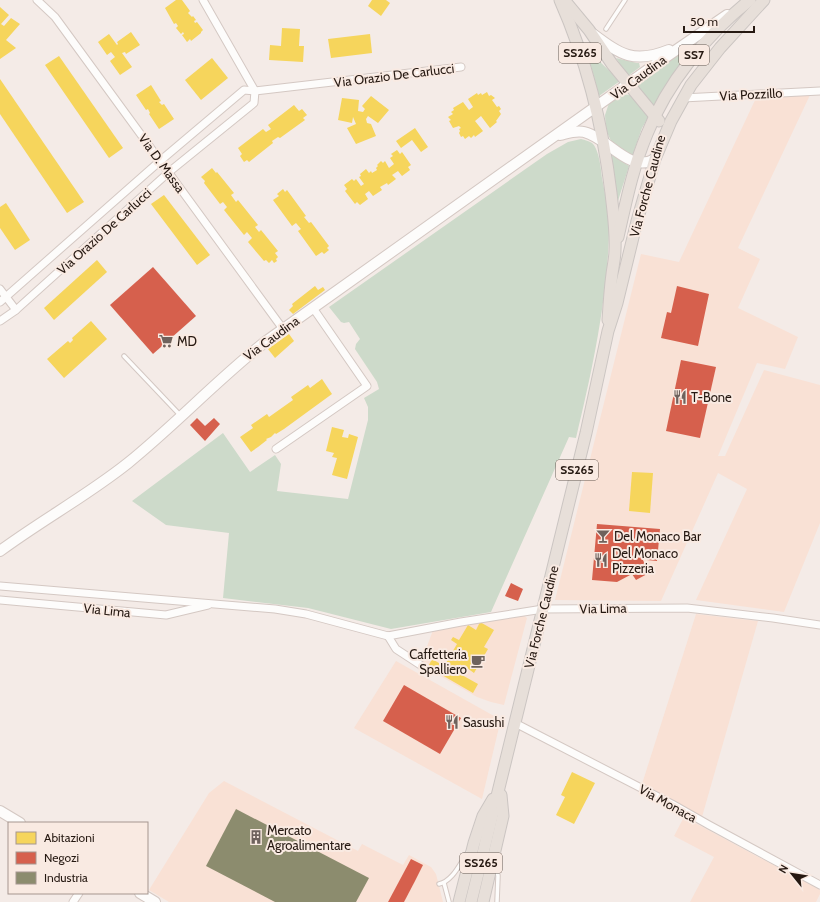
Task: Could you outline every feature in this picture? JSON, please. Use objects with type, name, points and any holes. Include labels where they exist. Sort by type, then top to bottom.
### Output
[{"type":"main road","name":"Via Forche Caudine","points":[[560,0],[571,24],[578,46],[604,143],[613,213],[615,250],[609,300],[608,331]]},
{"type":"main road","name":"Via Forche Caudine","points":[[471,902],[500,789],[586,433],[608,331],[617,303],[637,221],[655,159],[664,137],[662,126],[655,116],[628,84],[589,30],[564,0]]},
{"type":"main road","name":"SS7","points":[[664,137],[683,98],[704,67],[764,0]]},
{"type":"main road","name":"Via Caudina","points":[[0,551],[108,478],[153,443],[242,359],[552,137],[747,2]]},
{"type":"main road","name":"SS7","points":[[615,250],[637,162],[647,133],[655,116],[669,91],[692,57],[714,31],[747,2]]},
{"type":"main road","points":[[589,30],[612,48],[632,57],[649,57],[686,43]]},
{"type":"main road","name":"Via Caudina","points":[[552,137],[576,131],[584,132],[590,134],[631,160],[637,162]]},
{"type":"main road","points":[[637,162],[643,164],[649,163],[655,159]]},
{"type":"main road","points":[[458,902],[483,816],[500,789]]},
{"type":"main road","points":[[483,902],[495,856],[503,816],[500,789]]},
{"type":"main road","points":[[0,811],[18,822]]},
{"type":"main road","points":[[142,894],[155,902]]},
{"type":"street","name":"Via D. Massa","points":[[37,0],[55,17],[283,329]]},
{"type":"street","points":[[203,0],[255,91]]},
{"type":"street","name":"Via Orazio De Carlucci","points":[[3,299],[160,161],[244,90],[255,91],[460,67]]},
{"type":"street","name":"Via Orazio De Carlucci","points":[[0,321],[16,310],[169,172],[254,103],[255,91]]},
{"type":"street","name":"Via Pozzillo","points":[[683,98],[820,91]]},
{"type":"street","points":[[0,289],[3,299],[16,310]]},
{"type":"street","points":[[276,449],[367,386],[313,308]]},
{"type":"street","name":"Via Lima","points":[[0,586],[274,609],[306,614],[388,636],[461,622],[543,609],[687,608],[820,625]]},
{"type":"street","name":"Via Lima","points":[[0,600],[166,616],[213,603]]},
{"type":"street","points":[[388,636],[396,649],[422,666]]},
{"type":"street","name":"Via Monaca","points":[[515,723],[672,804],[820,885]]},
{"type":"lane","points":[[606,29],[625,0]]},
{"type":"lane","points":[[124,356],[181,416]]},
{"type":"lane","points":[[438,884],[444,883],[451,877],[474,843]]},
{"type":"lane","points":[[495,856],[498,876],[497,902]]},
{"type":"lane","points":[[444,883],[449,902]]},
{"type":"shaded area","points":[[810,95],[738,248],[760,259],[738,308],[798,337],[785,369],[757,363],[718,456],[725,456],[764,370],[820,385],[820,523],[784,612],[696,600],[747,489],[718,473],[661,601],[555,600],[641,254],[679,262],[756,98]]},
{"type":"shaded area","points":[[696,614],[758,621],[702,817],[642,784]]},
{"type":"shaded area","points":[[523,615],[527,618],[504,705],[477,697],[428,669],[421,663],[433,630]]},
{"type":"shaded area","points":[[396,661],[494,716],[500,723],[482,799],[354,728]]},
{"type":"shaded area","points":[[224,781],[358,851],[362,844],[403,865],[409,855],[431,867],[436,874],[443,902],[169,902],[149,890],[209,793]]},
{"type":"shaded area","points":[[684,817],[820,890],[820,894],[816,902],[690,902],[714,857],[674,836]]},
{"type":"green space","points":[[687,48],[690,50],[689,52],[653,107],[634,84]]},
{"type":"green space","points":[[592,58],[597,59],[620,81],[599,96],[590,62]]},
{"type":"green space","points":[[616,58],[639,63],[640,67],[628,76]]},
{"type":"green space","points":[[622,94],[630,95],[649,116],[642,128],[633,154],[631,155],[611,141],[606,130],[605,115],[609,103]]},
{"type":"green space","points":[[581,139],[592,143],[598,154],[609,223],[606,281],[593,361],[576,438],[569,437],[491,612],[391,629],[308,608],[223,598],[229,533],[166,525],[132,501],[223,433],[250,472],[275,455],[281,464],[277,491],[348,499],[368,420],[368,407],[364,398],[379,389],[377,382],[355,349],[356,344],[360,339],[349,322],[341,322],[329,307],[547,154],[568,142]]},
{"type":"green space","points":[[613,155],[629,166],[618,201],[611,158]]},
{"type":"building: Abitazioni","points":[[176,0],[182,0],[190,11],[188,13],[196,20],[194,21],[195,23],[197,22],[203,30],[191,41],[190,39],[187,42],[182,35],[184,34],[183,32],[181,34],[176,28],[178,26],[176,23],[174,24],[165,8]]},
{"type":"building: Abitazioni","points":[[372,0],[386,0],[390,3],[381,16],[368,6]]},
{"type":"building: Abitazioni","points":[[0,7],[9,15],[1,24],[4,26],[11,18],[20,24],[6,40],[16,48],[0,59]]},
{"type":"building: Abitazioni","points":[[282,28],[300,29],[299,46],[304,46],[303,62],[269,60],[270,45],[281,46]]},
{"type":"building: Abitazioni","points":[[131,32],[140,45],[126,54],[125,52],[122,53],[132,67],[120,75],[110,61],[115,57],[111,52],[107,55],[98,42],[109,34],[117,45],[117,42]]},
{"type":"building: Abitazioni","points":[[370,34],[372,53],[331,58],[328,39]]},
{"type":"building: Abitazioni","points":[[59,56],[123,148],[109,158],[45,65]]},
{"type":"building: Abitazioni","points":[[212,58],[228,78],[201,100],[185,80]]},
{"type":"building: Abitazioni","points":[[0,79],[84,202],[67,213],[0,114]]},
{"type":"building: Abitazioni","points":[[151,85],[161,101],[159,102],[162,105],[164,104],[174,119],[159,129],[149,114],[148,109],[146,110],[136,95]]},
{"type":"building: Abitazioni","points":[[487,92],[489,96],[491,95],[495,98],[492,100],[497,107],[499,106],[501,109],[499,111],[501,114],[496,121],[497,122],[490,128],[481,116],[475,121],[483,131],[475,137],[474,135],[471,138],[469,136],[465,139],[463,136],[461,137],[459,129],[461,128],[459,126],[453,128],[449,121],[451,120],[448,117],[453,114],[451,112],[454,110],[453,108],[463,102],[469,110],[473,107],[468,99],[477,93],[478,95],[481,93],[482,95]]},
{"type":"building: Abitazioni","points":[[371,96],[389,110],[378,123],[368,116],[366,119],[367,123],[371,124],[376,136],[356,144],[347,128],[356,124],[353,117],[352,123],[338,120],[342,98],[359,100],[358,111],[363,112],[365,109],[362,106]]},
{"type":"building: Abitazioni","points":[[294,105],[299,111],[302,109],[307,115],[303,118],[305,120],[280,138],[278,137],[272,141],[273,143],[249,162],[247,160],[244,162],[240,156],[242,154],[238,148],[263,129],[266,132],[271,129],[268,125]]},
{"type":"building: Abitazioni","points":[[415,128],[428,147],[421,152],[412,140],[401,148],[396,141]]},
{"type":"building: Abitazioni","points":[[397,150],[400,154],[402,152],[411,165],[408,167],[410,170],[402,176],[398,171],[392,175],[396,179],[388,185],[387,183],[380,187],[382,190],[373,196],[369,191],[365,194],[368,199],[360,205],[357,202],[355,204],[345,191],[347,189],[344,185],[352,179],[354,181],[356,179],[361,186],[364,184],[359,177],[361,176],[360,174],[366,169],[369,173],[377,170],[377,165],[381,161],[383,163],[385,161],[389,168],[394,164],[390,158],[393,156],[391,154]]},
{"type":"building: Abitazioni","points":[[212,168],[234,193],[231,195],[236,202],[238,200],[258,225],[255,227],[259,232],[261,230],[278,251],[275,253],[278,257],[276,259],[277,261],[274,263],[272,260],[269,263],[266,260],[264,261],[248,242],[252,238],[247,232],[244,235],[224,210],[227,207],[223,202],[220,204],[204,183],[205,181],[201,177]]},
{"type":"building: Abitazioni","points":[[283,189],[285,192],[287,190],[306,216],[304,217],[309,223],[311,222],[329,246],[327,248],[329,250],[324,254],[322,252],[316,256],[298,231],[301,229],[296,223],[292,226],[273,200],[279,196],[277,194]]},
{"type":"building: Abitazioni","points":[[164,195],[210,255],[197,265],[151,204]]},
{"type":"building: Abitazioni","points":[[6,203],[30,240],[15,250],[0,228],[0,207]]},
{"type":"building: Abitazioni","points":[[97,260],[107,272],[54,320],[44,308]]},
{"type":"building: Abitazioni","points":[[315,286],[318,290],[323,287],[325,290],[293,314],[289,310],[293,306],[292,304]]},
{"type":"building: Abitazioni","points":[[91,321],[107,339],[64,378],[47,359],[68,341],[70,343],[73,340],[72,338]]},
{"type":"building: Abitazioni","points":[[289,334],[294,341],[275,358],[268,349]]},
{"type":"building: Abitazioni","points":[[322,379],[332,394],[284,429],[266,439],[267,440],[251,452],[240,437],[253,428],[251,425],[267,414],[269,417],[293,400],[291,397],[308,385],[310,388]]},
{"type":"building: Abitazioni","points":[[332,427],[344,430],[342,437],[348,438],[349,434],[358,437],[347,479],[332,475],[337,458],[332,457],[334,453],[326,451]]},
{"type":"building: Abitazioni","points":[[632,472],[653,473],[650,513],[629,511]]},
{"type":"building: Abitazioni","points":[[480,622],[494,630],[484,647],[488,649],[474,673],[467,668],[462,675],[478,684],[473,693],[428,667],[432,659],[444,666],[457,644],[451,640],[453,637],[459,640],[468,625],[476,630]]},
{"type":"building: Abitazioni","points":[[572,772],[595,783],[574,824],[556,815],[565,797],[561,795]]},
{"type":"building: Negozi","points":[[153,267],[196,316],[153,354],[110,305]]},
{"type":"building: Negozi","points":[[677,286],[709,294],[698,346],[661,338],[667,312],[671,313]]},
{"type":"building: Negozi","points":[[681,360],[716,367],[700,438],[666,431]]},
{"type":"building: Negozi","points":[[197,418],[205,426],[214,418],[220,424],[205,441],[190,425]]},
{"type":"building: Negozi","points":[[597,524],[660,529],[657,561],[647,560],[647,555],[642,554],[642,558],[649,573],[636,580],[632,574],[617,582],[592,580]]},
{"type":"building: Negozi","points":[[511,583],[523,589],[518,601],[505,596]]},
{"type":"building: Negozi","points":[[404,685],[461,718],[440,754],[383,721]]},
{"type":"building: Negozi","points":[[411,859],[423,865],[404,902],[388,902]]},
{"type":"building: Industria","name":"Mercato Agroalimentare","points":[[236,809],[369,878],[356,902],[275,902],[206,866]]},
{"type":"place","name":"MD","points":[[166,341]]},
{"type":"place","name":"T-Bone","points":[[680,397]]},
{"type":"place","name":"Del Monaco Bar","points":[[603,536]]},
{"type":"place","name":"Del Monaco Pizzeria","points":[[601,560]]},
{"type":"place","name":"Caffetteria Spalliero","points":[[478,661]]},
{"type":"place","name":"Sasushi","points":[[452,722]]},
{"type":"place","name":"Mercato Agroalimentare","points":[[256,837]]}]
